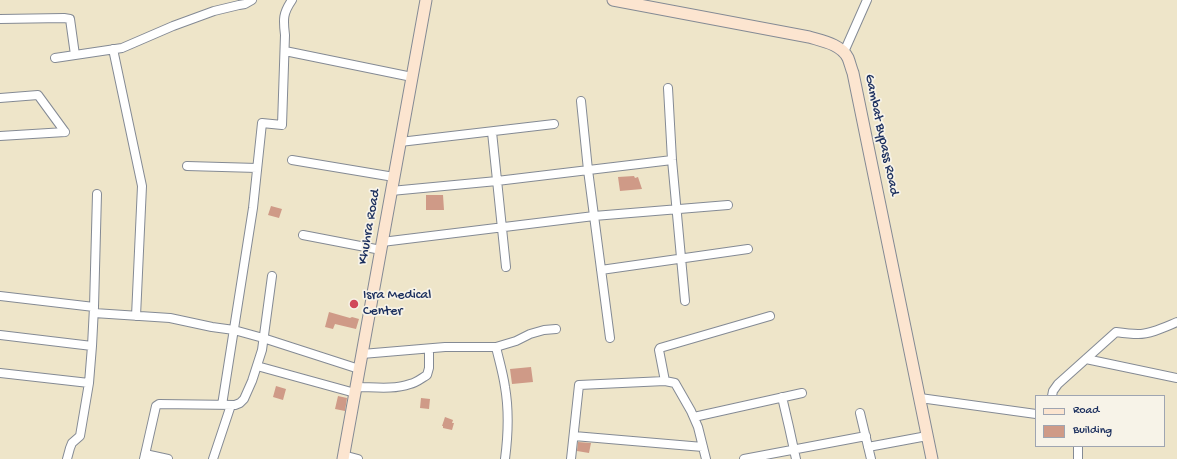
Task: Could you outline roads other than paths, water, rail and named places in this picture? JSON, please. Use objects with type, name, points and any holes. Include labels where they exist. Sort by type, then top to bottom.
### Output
[{"type":"street","points":[[55,58],[122,48],[173,26],[214,11],[239,4],[245,4],[252,0]]},
{"type":"street","points":[[213,459],[227,405],[234,330],[253,208],[262,123],[282,125],[285,51],[283,20],[286,9],[292,0]]},
{"type":"street","name":"Khuhra Road","points":[[343,457],[426,0]]},
{"type":"street","points":[[613,0],[809,37],[830,43],[837,46],[844,52],[867,0]]},
{"type":"street","points":[[0,19],[70,19],[75,55]]},
{"type":"street","points":[[112,49],[142,186],[136,316]]},
{"type":"street","points":[[285,51],[412,77]]},
{"type":"street","name":"Gambat Bypass Road","points":[[844,52],[848,58],[853,74],[932,459]]},
{"type":"street","points":[[668,88],[672,160],[685,301]]},
{"type":"street","points":[[0,98],[38,95],[65,132],[0,136]]},
{"type":"street","points":[[581,101],[588,170],[610,338]]},
{"type":"street","points":[[400,142],[554,124]]},
{"type":"street","points":[[492,132],[506,267]]},
{"type":"street","points":[[292,160],[394,177]]},
{"type":"street","points":[[391,191],[497,181],[672,160]]},
{"type":"street","points":[[188,166],[257,168]]},
{"type":"street","points":[[67,459],[72,443],[80,436],[89,383],[94,310],[97,194]]},
{"type":"street","points":[[303,236],[381,246],[594,216],[677,210],[728,204]]},
{"type":"street","points":[[601,270],[748,249]]},
{"type":"street","points":[[168,459],[145,456],[156,406],[159,404],[235,405],[244,399],[252,381],[262,350],[272,276]]},
{"type":"street","points":[[0,296],[136,316],[170,318],[234,330],[359,369]]},
{"type":"street","points":[[666,381],[659,355],[660,348],[770,316]]},
{"type":"street","points":[[1052,395],[1058,384],[1116,332],[1137,334],[1144,333],[1177,322]]},
{"type":"street","points":[[362,354],[446,347],[496,347],[516,341],[530,334],[544,330],[556,329]]},
{"type":"street","points":[[0,335],[92,346]]},
{"type":"street","points":[[496,347],[506,387],[507,437],[505,459]]},
{"type":"street","points":[[257,366],[355,390],[399,386],[414,383],[428,375],[429,349]]},
{"type":"street","points":[[1086,359],[1177,378]]},
{"type":"street","points":[[0,373],[89,383]]},
{"type":"street","points":[[571,459],[579,385],[666,381],[675,384],[694,417],[706,459]]},
{"type":"street","points":[[694,417],[802,393]]},
{"type":"street","points":[[782,397],[796,459]]},
{"type":"street","points":[[920,398],[1035,414]]},
{"type":"street","points":[[860,413],[871,459]]},
{"type":"street","points":[[574,436],[703,447]]},
{"type":"street","points":[[744,459],[866,436]]},
{"type":"street","points":[[868,448],[928,436]]},
{"type":"street","points":[[1078,447],[1078,459]]},
{"type":"street","points":[[343,457],[358,459]]},
{"type":"place","name":"Isra Medical Center","points":[[354,304]]}]
